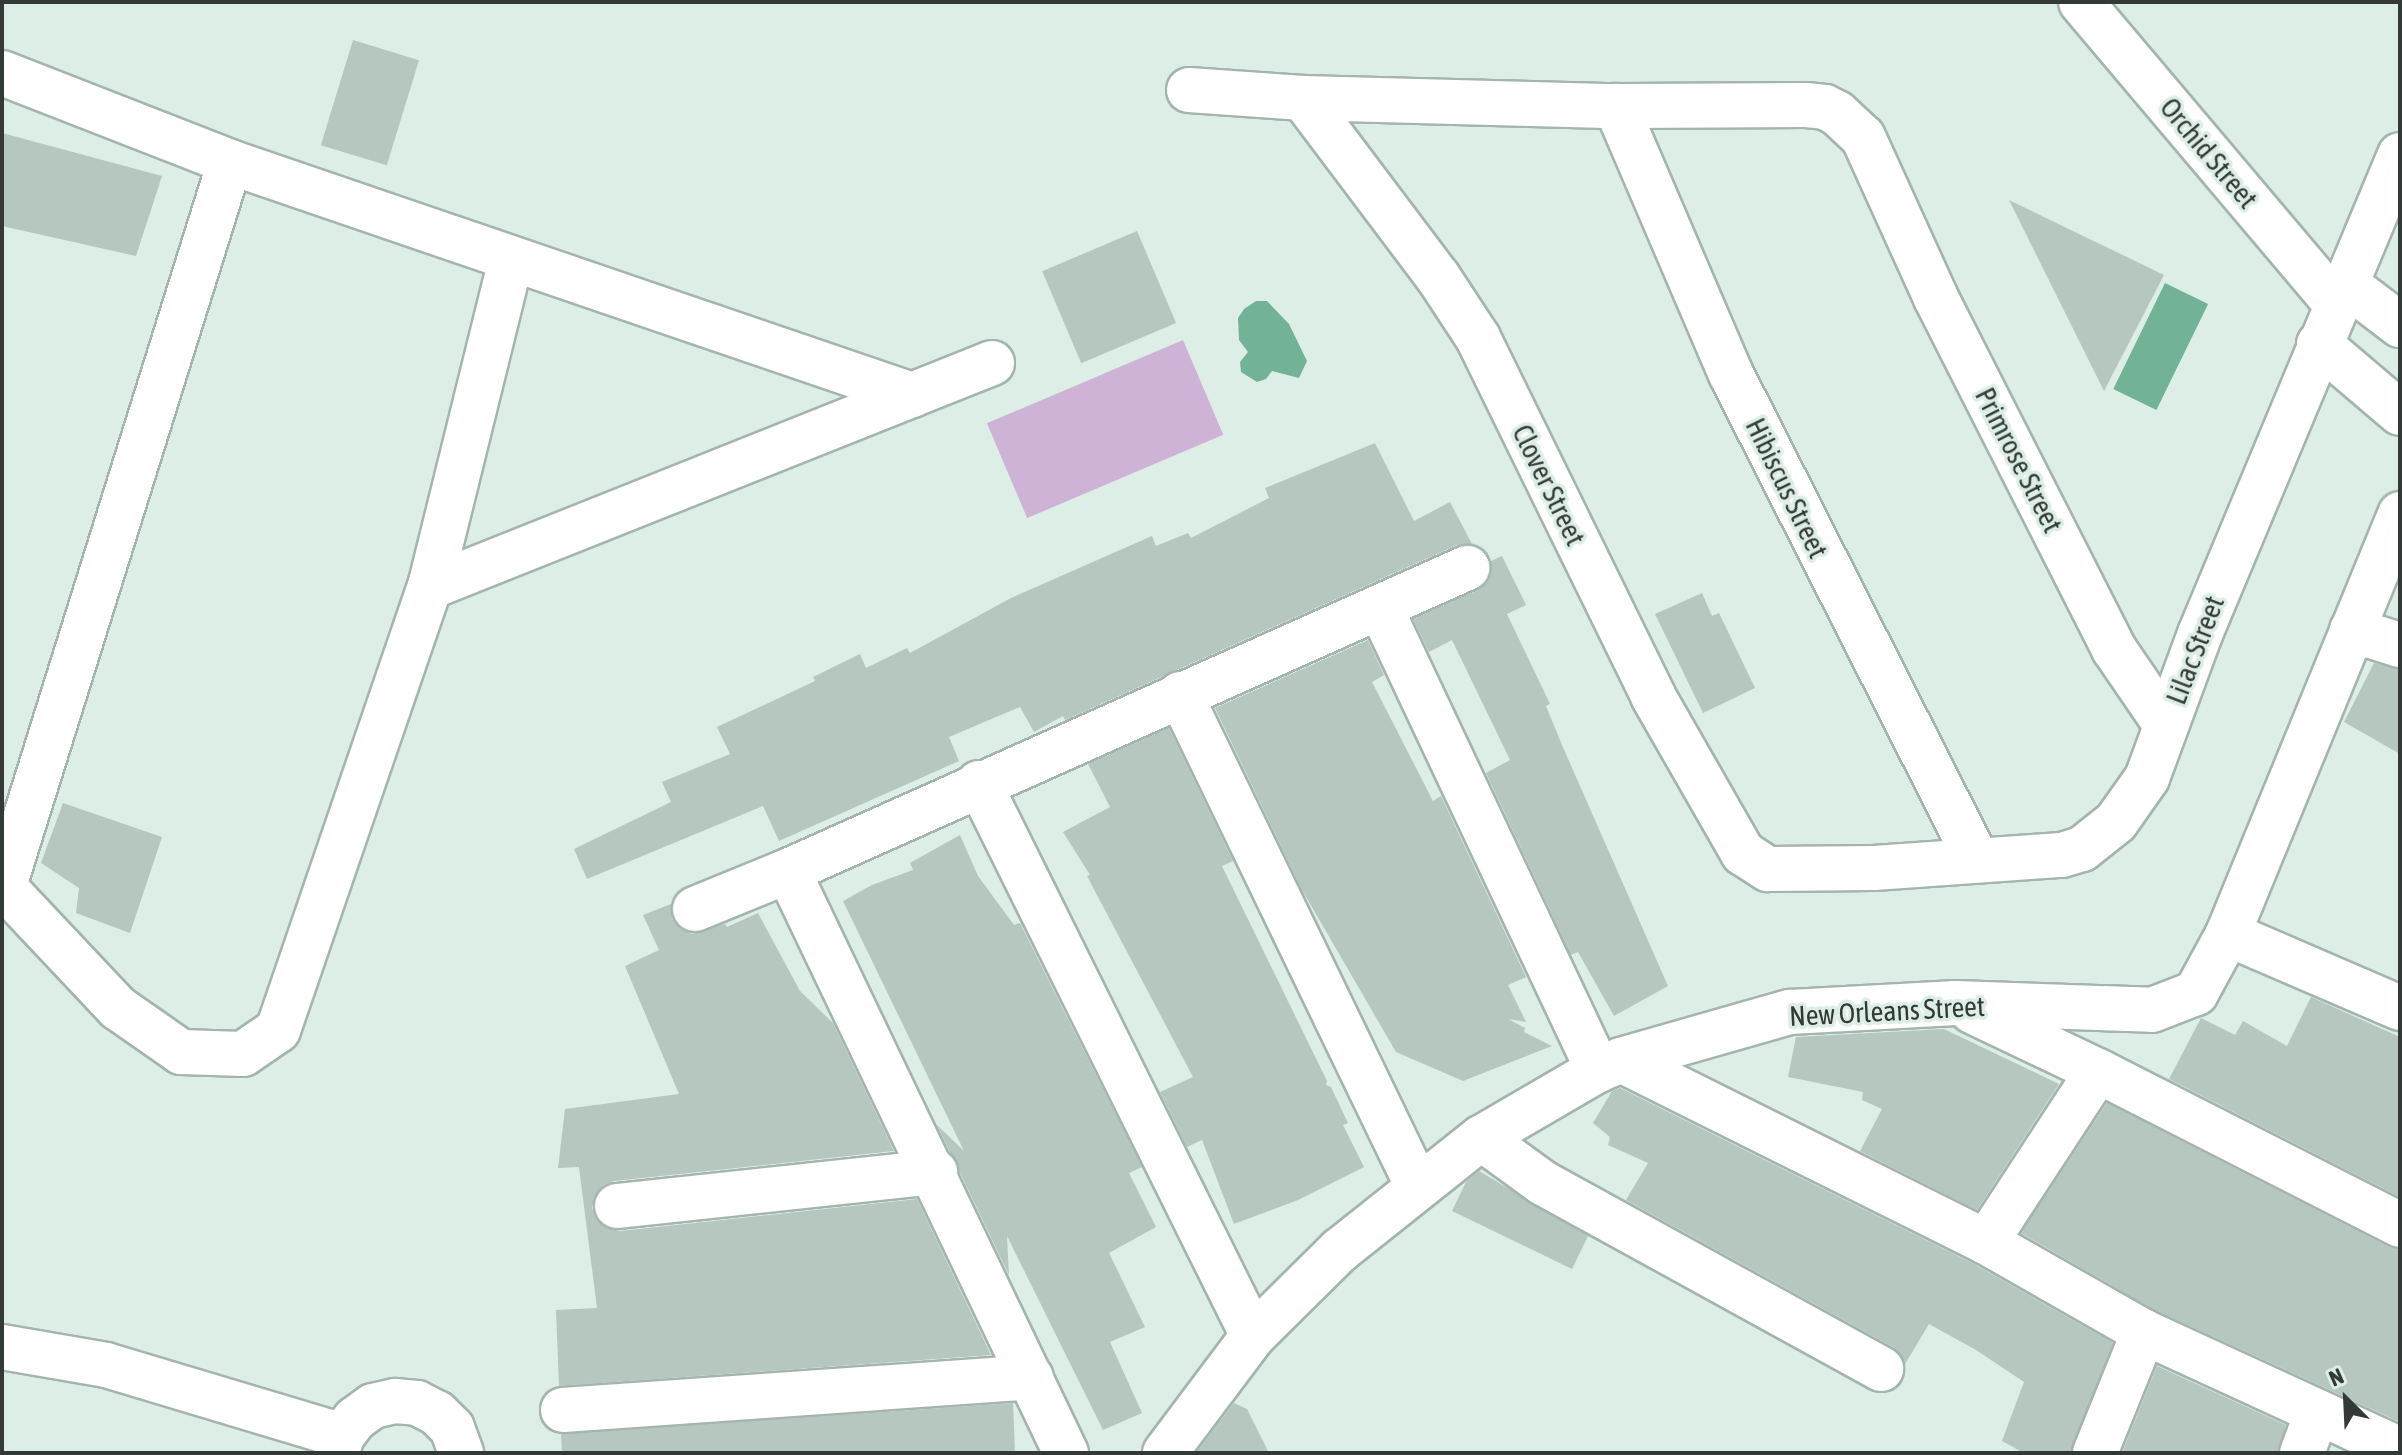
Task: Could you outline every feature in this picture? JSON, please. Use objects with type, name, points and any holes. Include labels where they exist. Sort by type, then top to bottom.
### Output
[{"type":"street","name":"Orchid Street","points":[[2081,2],[2341,294],[2400,325]]},
{"type":"street","points":[[2,73],[230,162],[912,395]]},
{"type":"street","name":"Primrose Street","points":[[1189,90],[1303,98],[1616,106],[1825,107],[1845,119],[1863,137],[1888,186],[1936,298],[2114,649],[2166,725]]},
{"type":"street","name":"Clover Street","points":[[1303,98],[1438,277],[1478,338],[1653,696],[1743,853],[1768,869],[1782,869]]},
{"type":"street","name":"Hibiscus Street","points":[[1616,106],[1731,374],[1977,860]]},
{"type":"street","name":"Lilac Street","points":[[1782,869],[1874,868],[2062,855],[2082,849],[2116,822],[2147,778],[2319,344],[2400,155]]},
{"type":"street","points":[[230,162],[3,886],[118,1008],[181,1052],[243,1054],[278,1030],[430,587],[511,259]]},
{"type":"street","points":[[2319,344],[2400,413]]},
{"type":"street","points":[[430,587],[992,363]]},
{"type":"street","name":"New Orleans Street","points":[[1165,1453],[1253,1336],[1340,1250],[1417,1185],[1481,1138],[1609,1065],[1790,1012],[1956,1003],[2152,1010],[2196,993],[2228,934],[2400,514]]},
{"type":"street","points":[[695,909],[788,871],[979,783],[1467,568]]},
{"type":"street","points":[[1380,607],[1609,1065],[1986,1242],[2144,1332],[2400,1450]]},
{"type":"street","points":[[2352,630],[2400,645]]},
{"type":"street","points":[[1180,694],[1417,1185]]},
{"type":"street","points":[[979,783],[1253,1336]]},
{"type":"street","points":[[788,871],[935,1172],[1066,1453]]},
{"type":"street","points":[[2228,934],[2400,1008]]},
{"type":"street","points":[[1956,1003],[2098,1071],[2400,1225]]},
{"type":"street","points":[[1986,1242],[2098,1071]]},
{"type":"street","points":[[1481,1138],[1543,1183],[1881,1369]]},
{"type":"street","points":[[617,1206],[935,1172]]},
{"type":"street","points":[[2095,1453],[2144,1332]]},
{"type":"street","points":[[2,1347],[106,1365],[340,1445],[355,1419],[373,1406],[395,1401],[417,1403],[437,1413],[452,1428],[461,1453]]},
{"type":"street","points":[[563,1410],[1031,1377]]},
{"type":"street","points":[[2302,1453],[2317,1413]]},
{"type":"shaded area","points":[[2165,283],[2208,304],[2156,410],[2113,389]]},
{"type":"shaded area","points":[[1256,301],[1267,301],[1289,324],[1307,361],[1299,378],[1272,371],[1266,379],[1257,382],[1241,372],[1240,362],[1248,352],[1239,340],[1238,318],[1244,309]]},
{"type":"shaded area","points":[[1183,340],[1223,435],[1027,518],[987,423]]},
{"type":"building","points":[[353,40],[419,60],[387,165],[321,145]]},
{"type":"building","points":[[2,133],[162,176],[136,256],[2,226]]},
{"type":"building","points":[[2009,200],[2164,275],[2104,391]]},
{"type":"building","points":[[1137,231],[1176,323],[1081,363],[1042,271]]},
{"type":"building","points":[[1375,443],[1414,521],[1450,502],[1472,544],[1457,545],[1065,720],[1063,716],[1034,732],[1020,707],[949,737],[959,761],[779,841],[763,806],[587,879],[574,849],[671,802],[662,782],[730,754],[717,727],[815,681],[813,677],[860,654],[866,668],[907,648],[910,653],[1011,598],[1152,536],[1156,546],[1188,533],[1191,538],[1269,498],[1265,488]]},
{"type":"building","points":[[1502,556],[1526,605],[1507,614],[1550,704],[1546,706],[1562,745],[1668,986],[1614,1016],[1578,952],[1571,955],[1486,773],[1510,760],[1452,640],[1429,652],[1413,619],[1478,590],[1488,582],[1491,561]]},
{"type":"building","points":[[1702,593],[1712,616],[1719,613],[1755,688],[1703,713],[1655,614]]},
{"type":"building","points":[[1368,640],[1384,675],[1372,682],[1433,801],[1441,796],[1526,977],[1508,985],[1526,1022],[1508,1019],[1525,1028],[1524,1032],[1552,1046],[1463,1081],[1396,1052],[1302,890],[1215,708]]},
{"type":"building","points":[[2374,663],[2400,669],[2400,754],[2344,722]]},
{"type":"building","points":[[1169,728],[1233,861],[1222,866],[1327,1081],[1326,1085],[1331,1087],[1348,1123],[1343,1125],[1364,1167],[1298,1200],[1234,1224],[1202,1140],[1187,1147],[1160,1092],[1193,1077],[1087,876],[1090,875],[1063,832],[1110,807],[1088,764]]},
{"type":"building","points":[[63,803],[162,837],[130,933],[76,913],[79,888],[41,863]]},
{"type":"building","points":[[960,835],[978,876],[1014,925],[1020,923],[1142,1167],[1129,1173],[1156,1227],[1109,1253],[1145,1327],[1110,1342],[1142,1413],[1103,1430],[1007,1236],[1009,1275],[937,1125],[964,1151],[843,901],[872,885],[913,870],[910,863]]},
{"type":"building","points":[[671,904],[672,919],[680,929],[692,934],[725,924],[727,927],[758,913],[800,991],[833,1023],[894,1151],[614,1181],[603,1185],[595,1195],[592,1208],[596,1220],[606,1228],[620,1231],[917,1199],[991,1355],[559,1386],[556,1310],[597,1308],[579,1167],[558,1168],[565,1109],[679,1094],[625,966],[659,950],[643,915]]},
{"type":"building","points":[[2311,997],[2400,1037],[2400,1197],[2169,1079],[2201,1018],[2235,1035],[2243,1021],[2287,1046]]},
{"type":"building","points":[[1944,1029],[2059,1084],[1977,1210],[1860,1151],[1882,1109],[1862,1100],[1863,1092],[1788,1077],[1796,1037]]},
{"type":"building","points":[[1620,1088],[1974,1264],[2113,1343],[2071,1453],[2024,1453],[2002,1441],[2024,1382],[1976,1350],[1929,1324],[1905,1364],[1893,1347],[1626,1200],[1648,1163],[1608,1145],[1610,1137],[1593,1123],[1612,1091]]},
{"type":"building","points":[[2107,1103],[2400,1250],[2400,1422],[2155,1310],[2021,1233]]},
{"type":"building","points":[[1479,1171],[1588,1236],[1572,1269],[1452,1211],[1466,1182]]},
{"type":"building","points":[[2157,1366],[2286,1425],[2278,1453],[2122,1453]]},
{"type":"building","points":[[1013,1403],[1015,1453],[562,1453],[561,1434]]},
{"type":"building","points":[[1234,1403],[1247,1409],[1269,1453],[1196,1453]]}]
